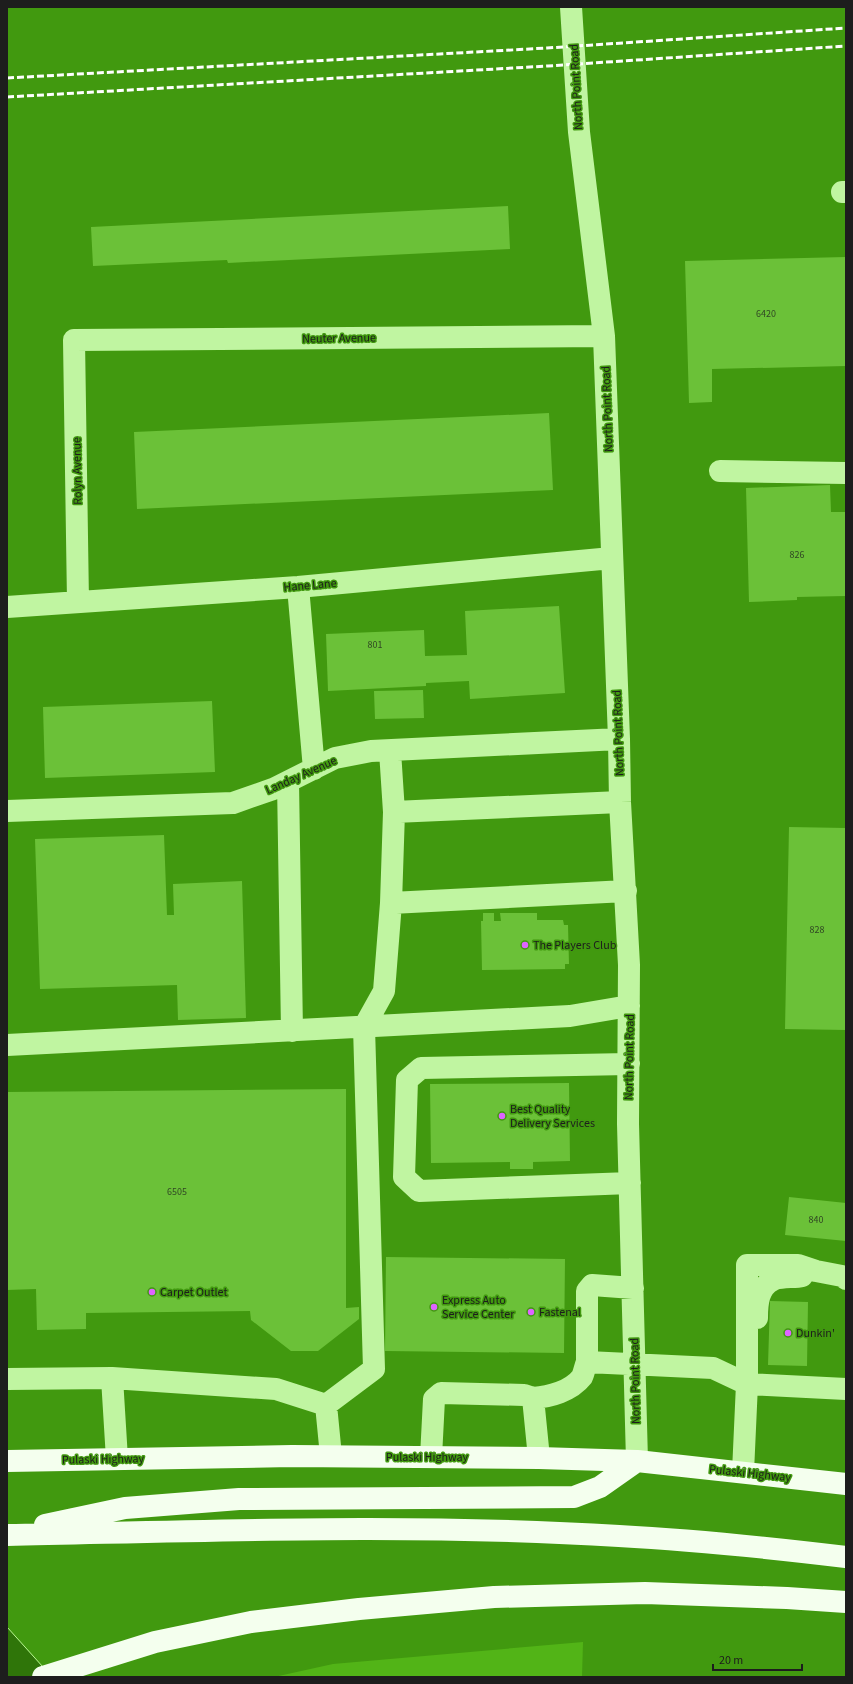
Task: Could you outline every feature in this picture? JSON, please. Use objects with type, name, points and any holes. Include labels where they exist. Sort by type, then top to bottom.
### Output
[{"type":"main road","name":"Pulaski Highway","points":[[7,1461],[331,1456],[539,1458],[637,1461],[846,1484]]},
{"type":"main road","points":[[7,1534],[125,1508],[239,1499],[574,1497],[600,1486],[637,1461]]},
{"type":"main road","points":[[7,1534],[286,1530],[468,1530],[618,1536],[757,1547],[846,1557]]},
{"type":"main road","points":[[43,1677],[155,1642],[251,1622],[359,1609],[494,1597],[645,1593],[787,1598],[846,1602]]},
{"type":"street","name":"North Point Road","points":[[571,7],[579,132],[604,336],[620,802],[629,965],[628,1124],[637,1461]]},
{"type":"street","name":"Neuter Avenue","points":[[74,340],[604,336]]},
{"type":"street","name":"Rolyn Avenue","points":[[74,340],[78,602]]},
{"type":"street","points":[[720,472],[846,474]]},
{"type":"street","name":"Hane Lane","points":[[7,607],[298,586],[612,558]]},
{"type":"street","points":[[298,586],[314,769]]},
{"type":"street","name":"Landay Avenue","points":[[7,811],[233,803],[273,789],[335,758],[371,751],[619,739]]},
{"type":"street","points":[[326,1405],[374,1369],[364,1027],[384,991],[391,903],[394,812],[390,751]]},
{"type":"street","points":[[288,782],[292,1030]]},
{"type":"street","points":[[394,812],[620,802]]},
{"type":"street","points":[[391,903],[626,891]]},
{"type":"street","points":[[7,1045],[570,1016],[629,1006]]},
{"type":"street","points":[[628,1064],[421,1068],[407,1080],[404,1178],[419,1190],[630,1184]]},
{"type":"street","points":[[744,1472],[748,1264],[798,1265],[816,1271],[842,1276],[846,1279]]},
{"type":"street","points":[[747,1374],[755,1352],[757,1301],[762,1290],[774,1280],[801,1277],[816,1271]]},
{"type":"street","points":[[431,1457],[434,1399],[441,1393],[524,1396],[533,1398],[546,1397],[568,1388],[582,1376],[587,1362],[587,1291],[592,1285],[633,1288]]},
{"type":"street","points":[[587,1362],[713,1368],[846,1389]]},
{"type":"street","points":[[7,1379],[112,1378],[276,1389],[326,1405]]},
{"type":"street","points":[[112,1378],[117,1459]]},
{"type":"street","points":[[533,1398],[539,1458]]},
{"type":"street","points":[[326,1405],[331,1456]]},
{"type":"shaded area","points":[[7,1627],[52,1677],[7,1677]]},
{"type":"shaded area","points":[[583,1642],[582,1677],[274,1677],[333,1664]]},
{"type":"building","points":[[508,206],[510,249],[228,263],[227,260],[93,266],[91,227]]},
{"type":"building","points":[[846,257],[846,366],[712,369],[712,402],[689,403],[685,261]]},
{"type":"building","points":[[549,413],[553,490],[137,509],[134,432]]},
{"type":"building","points":[[830,485],[831,512],[845,512],[846,596],[797,597],[797,600],[749,602],[746,488]]},
{"type":"building","points":[[559,606],[565,693],[470,699],[469,681],[426,683],[426,686],[328,691],[326,634],[424,630],[425,656],[467,655],[465,611]]},
{"type":"building","points":[[423,690],[424,718],[375,719],[374,691]]},
{"type":"building","points":[[212,701],[215,772],[45,778],[43,707]]},
{"type":"building","points":[[789,827],[846,828],[846,1030],[785,1029]]},
{"type":"building","points":[[164,835],[167,915],[174,915],[173,884],[242,881],[246,1018],[178,1020],[177,985],[40,989],[35,839]]},
{"type":"building","name":"The Players Club","points":[[483,913],[494,913],[494,921],[501,921],[500,913],[537,913],[537,920],[563,920],[564,925],[568,925],[569,964],[565,964],[565,969],[482,970],[481,921],[483,921]]},
{"type":"building","points":[[569,1083],[570,1161],[533,1162],[533,1169],[510,1169],[510,1162],[431,1163],[430,1084]]},
{"type":"building","points":[[346,1089],[346,1308],[359,1307],[359,1319],[318,1351],[291,1351],[251,1320],[250,1311],[86,1313],[86,1329],[37,1330],[36,1289],[7,1290],[7,1092]]},
{"type":"building","points":[[789,1197],[846,1203],[846,1241],[785,1235]]},
{"type":"building","points":[[386,1257],[565,1259],[564,1353],[385,1351]]},
{"type":"building","name":"Dunkin'","points":[[770,1301],[808,1302],[807,1366],[768,1365]]},
{"type":"railway","points":[[7,78],[547,48],[846,28]]},
{"type":"railway","points":[[7,97],[548,66],[846,46]]},
{"type":"place","name":"The Players Club","points":[[525,945]]},
{"type":"place","name":"Best Quality Delivery Services","points":[[502,1116]]},
{"type":"place","name":"Carpet Outlet","points":[[152,1292]]},
{"type":"place","name":"Express Auto Service Center","points":[[434,1307]]},
{"type":"place","name":"Fastenal","points":[[531,1312]]},
{"type":"place","name":"Dunkin'","points":[[788,1333]]}]
